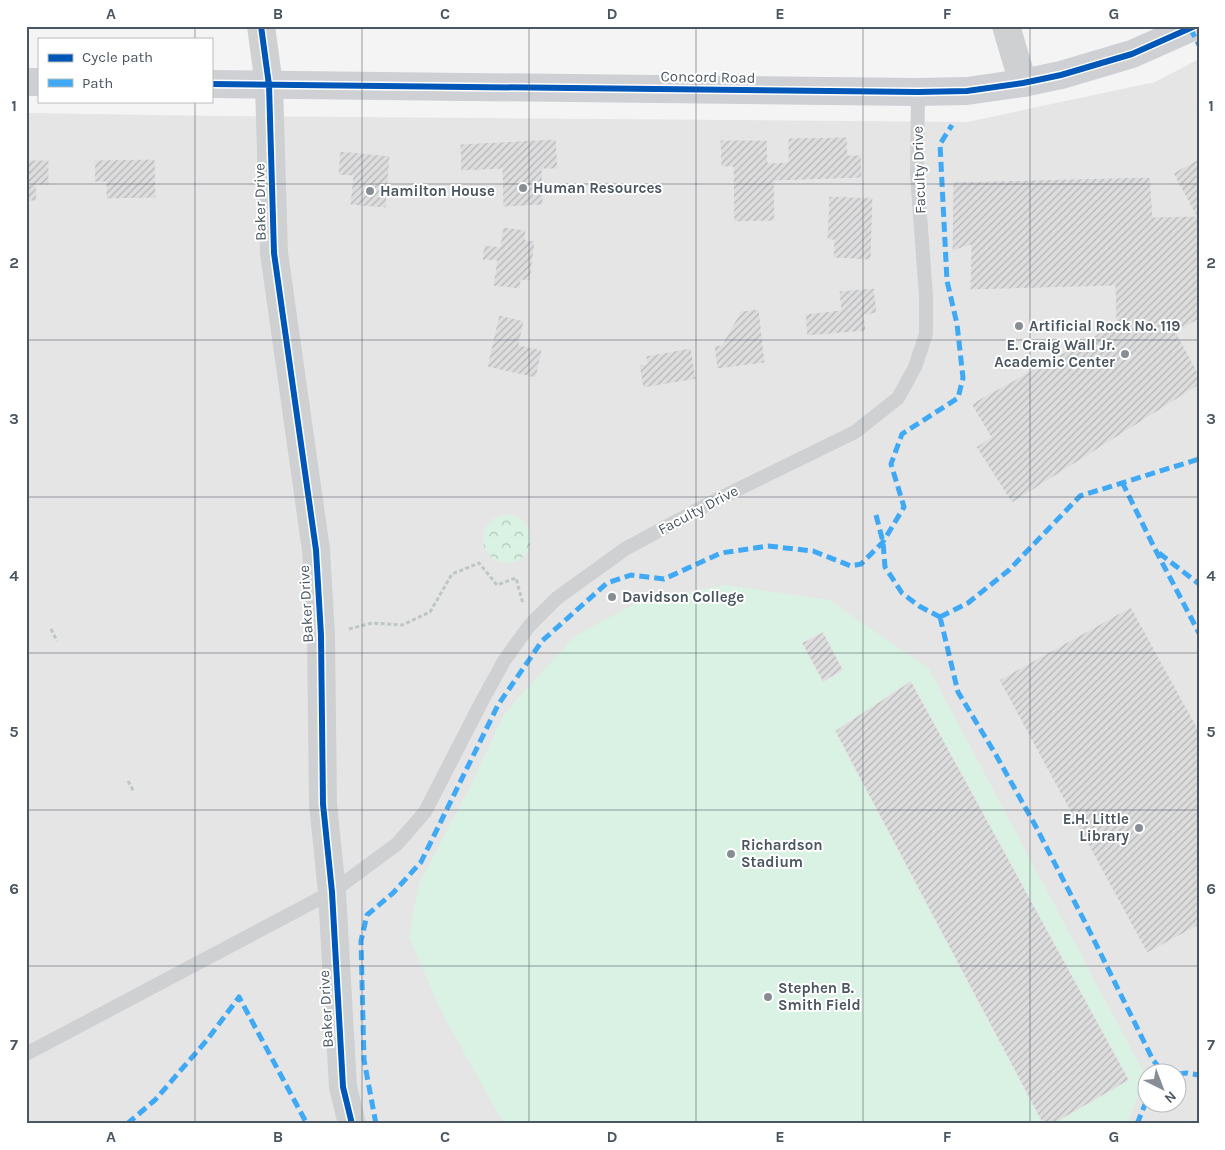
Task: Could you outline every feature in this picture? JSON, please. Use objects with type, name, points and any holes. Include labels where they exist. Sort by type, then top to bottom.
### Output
[{"type":"main road","name":"Concord Road","points":[[212,84],[967,91],[1061,75],[1132,54],[1194,26]]},
{"type":"street","name":"Baker Drive","points":[[261,26],[269,85],[274,253],[316,550],[321,635],[323,804],[332,892],[343,1087],[352,1124]]},
{"type":"street","points":[[1006,26],[1022,83]]},
{"type":"lane","name":"Faculty Drive","points":[[26,1054],[332,892],[396,844],[425,812],[504,661],[529,626],[557,598],[625,549],[710,503],[855,432],[898,398],[915,367],[926,334],[926,296],[917,174],[918,92]]},
{"type":"path","points":[[321,635],[372,624],[402,625],[409,622],[430,612],[452,574],[479,563],[497,585],[516,578],[529,626]]},
{"type":"path","points":[[51,629],[57,641]]},
{"type":"path","points":[[128,781],[134,792]]},
{"type":"shaded area","name":"Davidson College","points":[[1199,59],[1199,1124],[26,1124],[26,113],[967,122],[1155,82]]},
{"type":"green space","points":[[502,515],[512,515],[521,519],[527,525],[531,539],[527,553],[521,559],[512,563],[502,563],[493,559],[487,553],[483,544],[483,534],[487,525],[493,519]]},
{"type":"green space","name":"Richardson Stadium","points":[[725,585],[829,600],[929,669],[1138,1062],[1138,1097],[1127,1124],[504,1124],[441,1011],[409,937],[419,884],[472,783],[504,714],[575,636],[642,600]]},
{"type":"building","points":[[847,137],[848,155],[861,155],[862,178],[774,181],[775,221],[734,222],[733,167],[721,167],[720,140],[767,140],[768,163],[788,162],[788,138]]},
{"type":"building","name":"Human Resources","points":[[556,139],[558,169],[542,169],[543,205],[503,207],[502,169],[461,171],[460,144]]},
{"type":"building","name":"Hamilton House","points":[[340,151],[390,156],[386,208],[350,205],[353,176],[338,175]]},
{"type":"building","points":[[155,159],[156,198],[106,199],[106,182],[94,182],[95,160]]},
{"type":"building","points":[[1199,159],[1199,221],[1173,173]]},
{"type":"building","points":[[26,160],[49,160],[49,185],[36,185],[37,201],[26,201]]},
{"type":"building","name":"E. Craig Wall Jr. Academic Center","points":[[1150,177],[1153,217],[1196,216],[1199,221],[1199,319],[1176,332],[1199,375],[1199,385],[1012,503],[976,447],[991,437],[971,404],[1116,324],[1115,286],[970,290],[971,245],[952,251],[953,182]]},
{"type":"building","points":[[829,196],[873,198],[871,260],[833,258],[834,240],[827,240]]},
{"type":"building","points":[[503,227],[526,230],[525,240],[535,241],[530,281],[521,280],[520,289],[493,286],[497,261],[482,260],[484,245],[500,247]]},
{"type":"building","points":[[874,288],[877,313],[864,315],[866,331],[807,336],[805,314],[841,310],[839,291]]},
{"type":"building","points":[[759,309],[765,363],[717,369],[714,346],[722,345],[741,311]]},
{"type":"building","points":[[499,315],[524,321],[519,345],[542,350],[536,378],[487,367]]},
{"type":"building","points":[[691,348],[696,379],[643,388],[639,365],[647,364],[646,356]]},
{"type":"building","name":"E.H. Little Library","points":[[1131,607],[1199,731],[1199,925],[1147,953],[999,680]]},
{"type":"building","points":[[823,632],[843,670],[823,682],[802,643]]},
{"type":"building","points":[[911,681],[1129,1080],[1053,1124],[1043,1124],[835,731]]},
{"type":"marked path","points":[[1190,28],[1199,45]]},
{"type":"marked path","points":[[376,1124],[364,1060],[361,941],[367,915],[393,893],[421,862],[498,705],[542,641],[607,583],[631,575],[664,579],[721,553],[768,546],[813,551],[851,566],[861,564],[883,542],[904,507],[891,464],[902,434],[958,398],[963,378],[957,324],[947,281],[940,144],[952,125]]},
{"type":"marked path","points":[[940,617],[968,603],[1009,570],[1080,496],[1199,459]]},
{"type":"marked path","points":[[1122,482],[1199,633]]},
{"type":"marked path","points":[[876,515],[883,542],[885,567],[902,593],[919,606],[940,617]]},
{"type":"marked path","points":[[1159,553],[1199,584]]},
{"type":"marked path","points":[[940,617],[958,692],[1035,825],[1155,1062]]},
{"type":"marked path","points":[[127,1124],[155,1100],[207,1040],[239,997],[307,1124]]},
{"type":"marked path","points":[[1188,1073],[1199,1075]]},
{"type":"marked path","points":[[1137,1124],[1142,1112]]},
{"type":"cycle path","points":[[261,26],[269,85],[274,253],[316,550],[321,635],[323,804],[332,892],[343,1087],[352,1124]]},
{"type":"cycle path","points":[[212,84],[967,91],[1023,83],[1061,75],[1132,54],[1195,26]]},
{"type":"place","name":"Human Resources","points":[[523,188]]},
{"type":"place","name":"Hamilton House","points":[[370,191]]},
{"type":"place","name":"Artificial Rock No. 119","points":[[1019,326]]},
{"type":"place","name":"E. Craig Wall Jr. Academic Center","points":[[1125,354]]},
{"type":"place","name":"Davidson College","points":[[612,597]]},
{"type":"place","name":"E.H. Little Library","points":[[1139,828]]},
{"type":"place","name":"Richardson Stadium","points":[[731,854]]},
{"type":"place","name":"Stephen B. Smith Field","points":[[768,997]]}]
